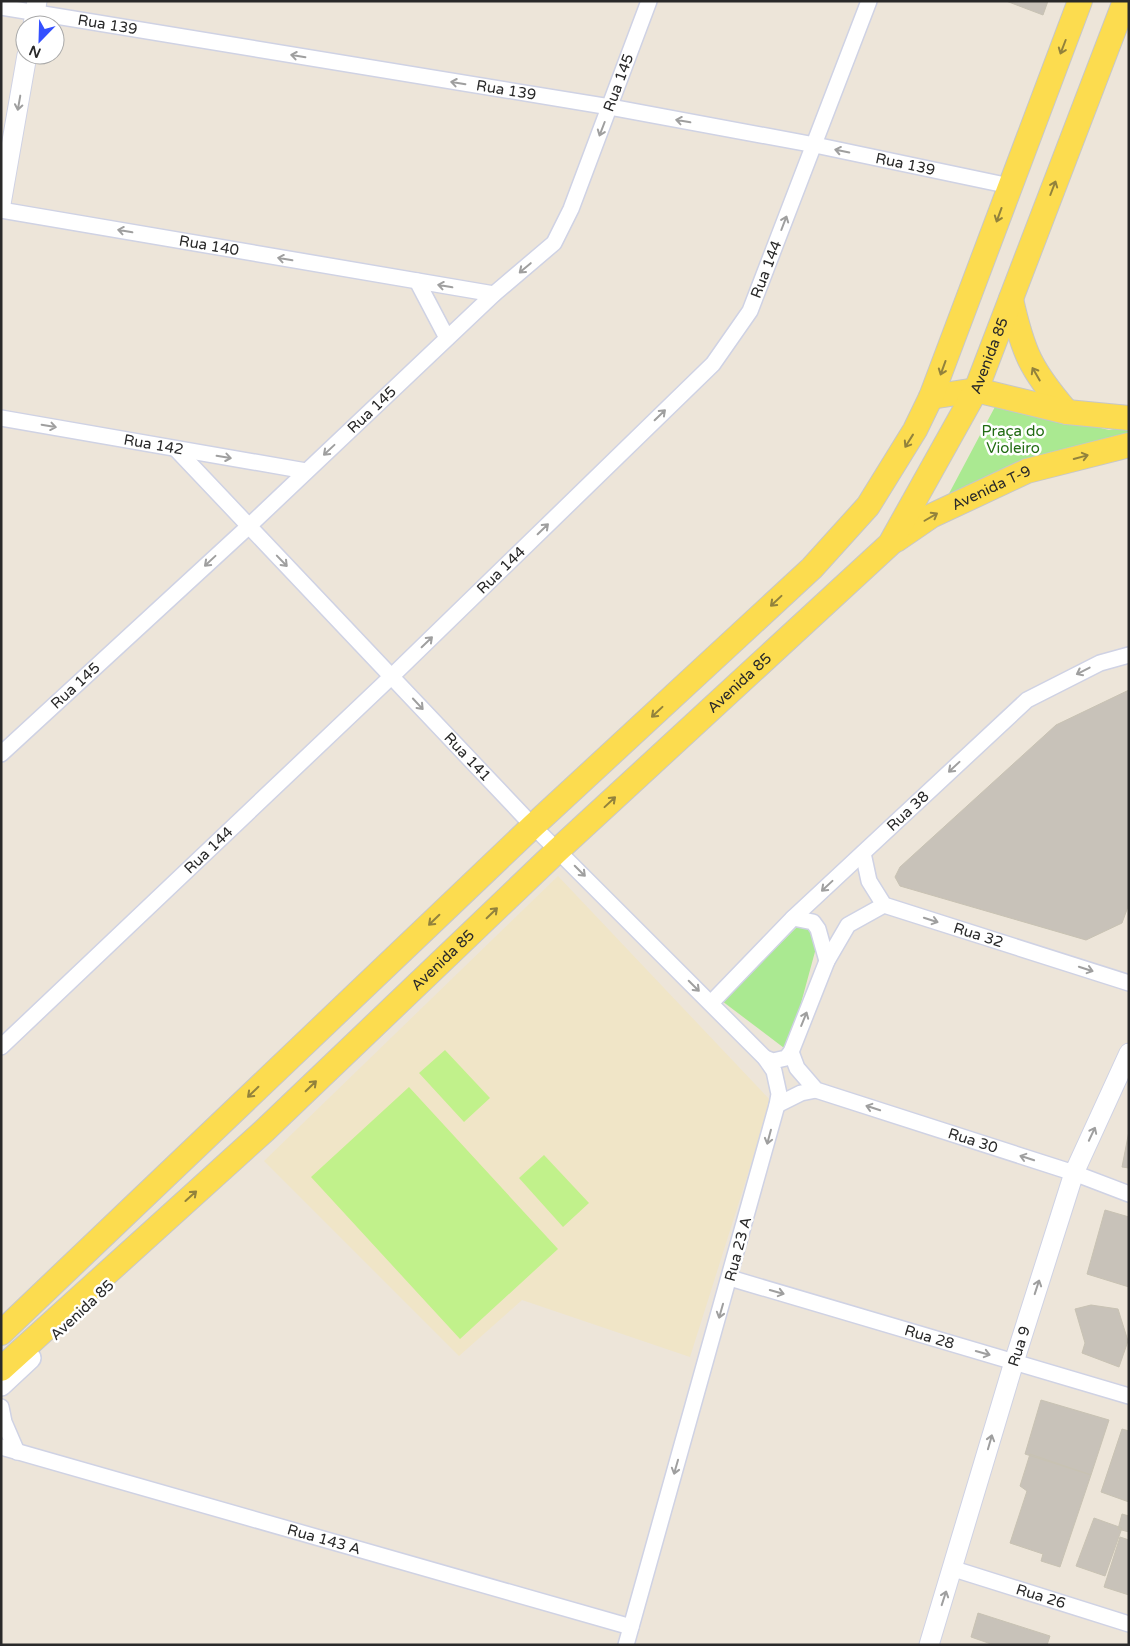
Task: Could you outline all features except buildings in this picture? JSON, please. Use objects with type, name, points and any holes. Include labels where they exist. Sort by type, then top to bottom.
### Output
[{"type":"main road","points":[[1,1333],[533,826],[812,568],[868,506],[915,430],[932,397],[1080,1]]},
{"type":"main road","name":"Avenida 85","points":[[3,1378],[155,1229],[264,1130],[558,850],[890,544],[976,390],[1125,1]]},
{"type":"main road","points":[[1011,299],[1027,357],[1040,380],[1067,412]]},
{"type":"main road","points":[[932,397],[976,390],[1067,412],[1129,418]]},
{"type":"main road","name":"Avenida T-9","points":[[890,544],[931,516],[1028,471],[1129,445]]},
{"type":"main road","points":[[1,1317],[97,1227],[138,1201]]},
{"type":"street","name":"Rua 145","points":[[1,754],[248,526],[494,294],[554,243],[571,209],[650,1]]},
{"type":"street","name":"Rua 144","points":[[1,1047],[392,676],[713,364],[750,311],[869,1]]},
{"type":"street","name":"Rua 139","points":[[1,7],[610,108],[815,145],[1010,186]]},
{"type":"street","points":[[1,204],[25,65]]},
{"type":"street","name":"Rua 140","points":[[1,210],[494,294]]},
{"type":"street","points":[[417,281],[447,338]]},
{"type":"street","name":"Rua 142","points":[[1,418],[306,471]]},
{"type":"street","name":"Rua 141","points":[[176,449],[533,826],[765,1058]]},
{"type":"street","name":"Rua 38","points":[[710,1003],[792,918],[1027,700],[1100,663],[1129,655]]},
{"type":"street","points":[[765,1058],[773,1062],[780,1061],[791,1052],[827,961],[848,925],[884,906],[869,881],[863,852]]},
{"type":"street","name":"Rua 32","points":[[884,906],[1129,983]]},
{"type":"street","points":[[792,918],[806,919],[813,922],[818,929],[827,961]]},
{"type":"street","points":[[778,1105],[802,1093],[816,1090],[797,1068],[791,1052]]},
{"type":"street","name":"Rua 9","points":[[929,1645],[954,1569],[1014,1362],[1074,1173],[1129,1053]]},
{"type":"street","name":"Rua 23 A","points":[[626,1645],[778,1105],[779,1094],[775,1077],[765,1058]]},
{"type":"street","name":"Rua 30","points":[[816,1090],[1074,1173],[1129,1194]]},
{"type":"street","name":"Rua 28","points":[[730,1278],[1129,1396]]},
{"type":"street","points":[[1,1400],[3,1378]]},
{"type":"street","points":[[1,1407],[4,1422],[18,1452]]},
{"type":"street","name":"Rua 143 A","points":[[1,1448],[631,1628]]},
{"type":"street","name":"Rua 26","points":[[954,1569],[1129,1624]]},
{"type":"shaded area","points":[[558,876],[771,1101],[690,1357],[522,1300],[459,1356],[264,1161]]},
{"type":"green space","name":"Praça do Violeiro","points":[[997,403],[1109,430],[1129,426],[1129,436],[944,503]]},
{"type":"green space","points":[[800,924],[812,927],[816,948],[788,1051],[722,1001]]},
{"type":"green space","points":[[445,1050],[490,1098],[464,1122],[419,1073]]},
{"type":"green space","points":[[409,1087],[558,1249],[460,1339],[311,1177]]},
{"type":"green space","points":[[544,1155],[589,1203],[563,1227],[519,1178]]}]
